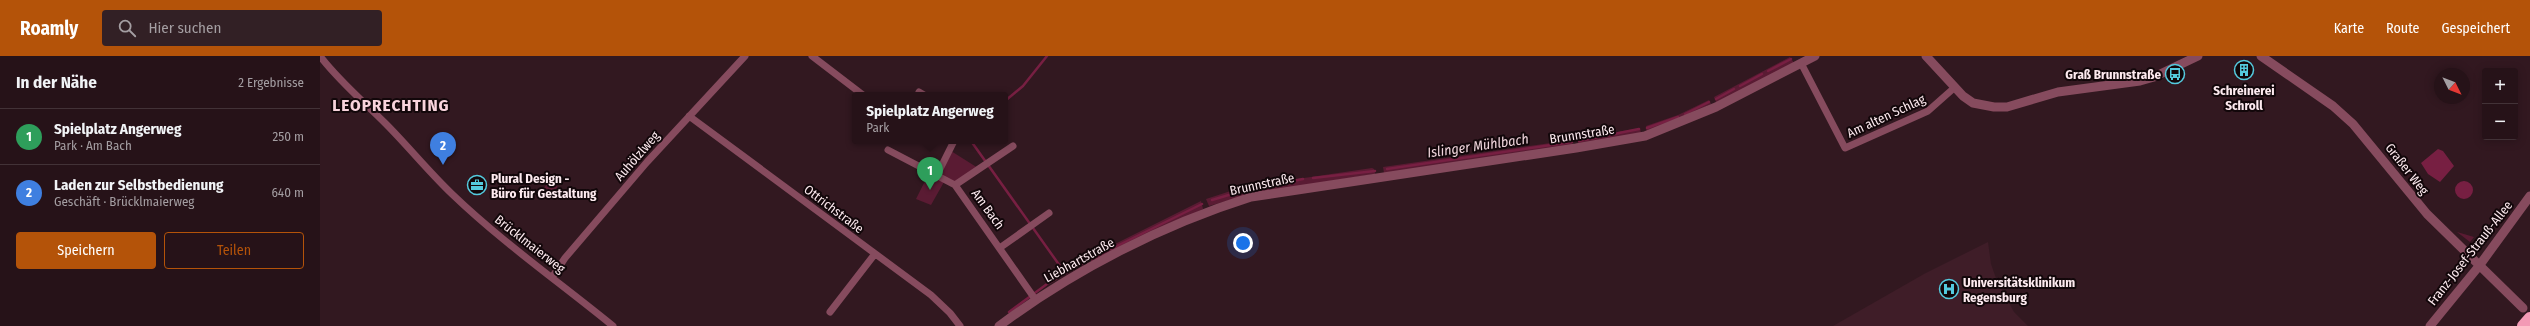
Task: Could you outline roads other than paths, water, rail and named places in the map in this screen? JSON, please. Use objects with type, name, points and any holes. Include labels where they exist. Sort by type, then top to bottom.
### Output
[{"type":"highway","points":[[2523,326],[2527,313]]},
{"type":"street","name":"Brücklmaierweg","points":[[320,56],[343,84],[385,124],[452,194],[519,253],[553,276],[613,326]]},
{"type":"street","name":"Auhölzlweg","points":[[553,276],[565,258],[647,162],[745,56]]},
{"type":"street","points":[[812,56],[859,92]]},
{"type":"street","name":"Brunnstraße","points":[[1176,225],[1208,210],[1251,197],[1576,148],[1645,136],[1716,107],[1815,56]]},
{"type":"street","points":[[1926,56],[1954,88],[1973,103],[2007,107],[2058,92],[2140,81],[2154,77],[2198,56]]},
{"type":"street","name":"Graßer Weg","points":[[2261,56],[2333,106],[2353,124],[2427,214],[2527,313]]},
{"type":"street","name":"Am alten Schlag","points":[[1801,63],[1845,148],[1928,111],[1954,88]]},
{"type":"street","name":"Ottrichstraße","points":[[689,116],[941,304],[960,326]]},
{"type":"street","points":[[937,175],[952,144]]},
{"type":"street","name":"Am Bach","points":[[955,185],[1013,146]]},
{"type":"street","name":"Am Bach","points":[[888,150],[955,185],[1001,247],[1033,296]]},
{"type":"street","name":"Franz-Josef-Strauß-Allee","points":[[2430,326],[2479,266],[2530,196]]},
{"type":"street","name":"Am Bach","points":[[1001,247],[1049,213]]},
{"type":"street","name":"Liebhartstraße","points":[[1000,326],[1033,296],[1176,225]]},
{"type":"street","points":[[830,312],[874,255]]},
{"type":"waterway","points":[[1008,98],[1023,86],[1047,56]]},
{"type":"waterway","name":"Islinger Mühlbach","points":[[1768,71],[1791,59]]},
{"type":"waterway","name":"Islinger Mühlbach","points":[[1740,86],[1762,74]]},
{"type":"waterway","name":"Islinger Mühlbach","points":[[1716,99],[1734,89]]},
{"type":"waterway","name":"Islinger Mühlbach","points":[[1685,114],[1709,102]]},
{"type":"waterway","name":"Islinger Mühlbach","points":[[1647,128],[1678,117]]},
{"type":"waterway","name":"Islinger Mühlbach","points":[[1579,141],[1639,129]]},
{"type":"waterway","name":"Islinger Mühlbach","points":[[1387,169],[1572,142]]},
{"type":"waterway","points":[[973,144],[1060,266]]},
{"type":"waterway","name":"Islinger Mühlbach","points":[[1313,178],[1375,171]]},
{"type":"waterway","name":"Islinger Mühlbach","points":[[1212,200],[1249,189],[1303,179]]},
{"type":"waterway","name":"Islinger Mühlbach","points":[[1111,249],[1202,204]]},
{"type":"waterway","name":"Islinger Mühlbach","points":[[1091,259],[1105,252]]},
{"type":"waterway","name":"Islinger Mühlbach","points":[[1009,312],[1047,284],[1082,264]]},
{"type":"place","name":"Schreinerei Schroll","points":[[2244,70]]},
{"type":"place","name":"Graß Brunnstraße","points":[[2175,74]]},
{"type":"place","name":"Laden zur Selbstbedienung","points":[[443,165]]},
{"type":"place","name":"Plural Design - Büro für Gestaltung","points":[[477,185]]},
{"type":"place","name":"Spielplatz Angerweg","points":[[930,190]]},
{"type":"place","name":"Universitätsklinikum Regensburg","points":[[1949,289]]},
{"type":"district","name":"LEOPRECHTING","points":[[391,105]]}]
